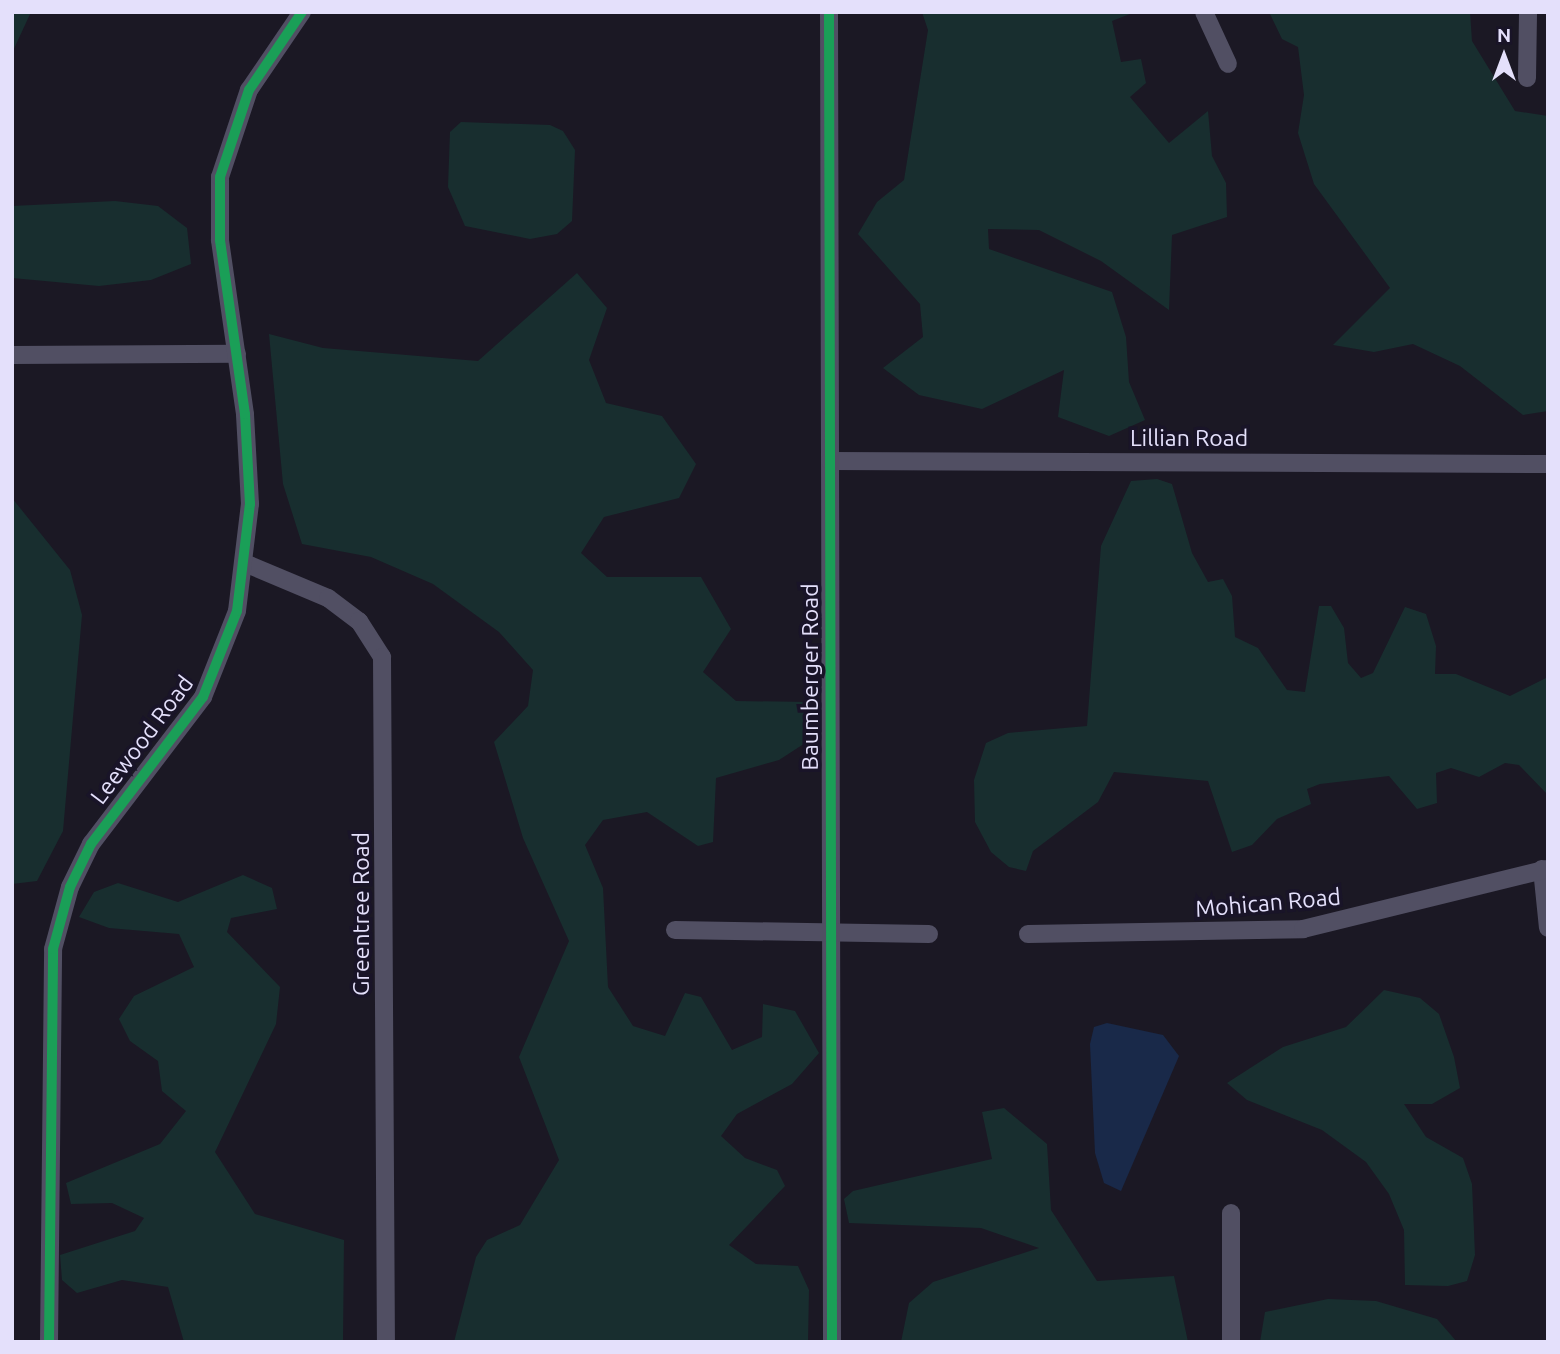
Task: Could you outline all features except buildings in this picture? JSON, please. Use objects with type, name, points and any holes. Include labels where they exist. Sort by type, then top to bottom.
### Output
[{"type":"street","name":"Leewood Road","points":[[49,1342],[49,993],[57,928],[91,844],[214,677],[247,564],[249,476],[237,354],[218,217],[224,156],[262,64],[302,12]]},
{"type":"street","name":"Baumberger Road","points":[[829,12],[832,1342]]},
{"type":"street","points":[[1204,12],[1228,64]]},
{"type":"street","points":[[1527,78],[1528,12]]},
{"type":"street","points":[[12,355],[237,354]]},
{"type":"street","name":"Lillian Road","points":[[830,461],[1548,464]]},
{"type":"street","name":"Greentree Road","points":[[247,564],[338,605],[372,635],[382,657],[386,1342]]},
{"type":"street","points":[[1545,869],[1548,928]]},
{"type":"street","name":"Mohican Road","points":[[1028,934],[1303,929],[1545,869]]},
{"type":"street","points":[[675,930],[831,935],[929,934]]},
{"type":"street","points":[[1231,1213],[1231,1342]]},
{"type":"green space","points":[[12,12],[31,12],[12,53]]},
{"type":"green space","points":[[922,12],[1135,12],[1112,21],[1121,62],[1141,59],[1146,83],[1130,97],[1169,143],[1208,111],[1212,156],[1226,183],[1227,217],[1172,235],[1169,310],[1101,261],[1039,230],[988,229],[989,249],[1112,292],[1126,337],[1129,382],[1145,420],[1109,436],[1058,417],[1064,370],[982,409],[919,395],[883,368],[923,337],[920,304],[858,234],[877,202],[904,180],[928,30]]},
{"type":"green space","points":[[1269,12],[1470,12],[1472,41],[1515,111],[1548,116],[1548,411],[1523,415],[1460,366],[1413,344],[1374,352],[1333,345],[1390,288],[1314,184],[1298,133],[1304,95],[1298,47],[1282,39]]},
{"type":"green space","points":[[461,122],[550,125],[563,131],[575,150],[572,221],[557,234],[530,239],[465,226],[448,187],[450,132]]},
{"type":"green space","points":[[115,201],[158,206],[187,228],[191,264],[151,280],[99,286],[12,278],[12,206]]},
{"type":"green space","points":[[577,273],[607,308],[589,360],[606,403],[662,416],[696,464],[679,498],[604,517],[581,553],[607,577],[701,577],[731,629],[703,672],[736,701],[810,702],[813,738],[779,760],[716,778],[713,842],[698,846],[647,812],[603,820],[585,845],[603,888],[608,987],[633,1026],[665,1036],[685,993],[701,997],[732,1050],[762,1037],[763,1004],[795,1011],[819,1053],[792,1084],[737,1114],[721,1136],[745,1158],[777,1170],[785,1186],[729,1245],[756,1264],[798,1266],[809,1290],[808,1342],[454,1342],[476,1257],[487,1240],[520,1225],[559,1160],[519,1057],[569,941],[523,838],[494,742],[528,706],[533,670],[499,632],[433,584],[371,557],[302,544],[283,484],[269,334],[323,348],[478,361]]},
{"type":"green space","points":[[1157,479],[1172,484],[1192,553],[1208,582],[1223,579],[1232,596],[1235,637],[1258,648],[1287,690],[1305,692],[1319,606],[1331,606],[1344,628],[1348,663],[1361,678],[1373,673],[1405,607],[1426,614],[1436,646],[1435,674],[1456,674],[1510,696],[1548,677],[1548,795],[1519,765],[1505,763],[1479,777],[1451,768],[1436,773],[1437,803],[1417,809],[1389,776],[1320,784],[1307,789],[1311,804],[1277,819],[1252,845],[1232,852],[1208,781],[1114,772],[1098,802],[1033,851],[1026,871],[1009,867],[991,852],[975,822],[974,780],[986,743],[1008,733],[1087,726],[1101,546],[1131,481]]},
{"type":"green space","points":[[12,498],[70,570],[82,615],[63,831],[37,881],[12,884]]},
{"type":"green space","points":[[243,875],[272,888],[277,909],[231,918],[227,932],[280,987],[276,1024],[215,1152],[255,1214],[344,1240],[343,1342],[184,1342],[168,1287],[122,1280],[77,1293],[62,1280],[60,1255],[135,1231],[144,1218],[112,1203],[71,1204],[66,1183],[160,1144],[186,1111],[162,1091],[158,1061],[130,1041],[119,1019],[134,996],[194,967],[179,934],[109,928],[79,917],[94,892],[118,883],[178,902]]},
{"type":"green space","points":[[1384,990],[1420,998],[1439,1014],[1454,1057],[1460,1088],[1432,1104],[1404,1104],[1426,1137],[1463,1158],[1472,1184],[1475,1255],[1467,1281],[1448,1286],[1405,1285],[1404,1230],[1389,1194],[1366,1162],[1322,1130],[1247,1100],[1227,1083],[1283,1047],[1346,1027]]},
{"type":"green space","points":[[1004,1108],[1047,1144],[1051,1210],[1097,1281],[1174,1276],[1188,1342],[901,1342],[909,1303],[933,1282],[1039,1248],[981,1228],[849,1223],[844,1199],[853,1191],[992,1159],[982,1112]]},
{"type":"green space","points":[[1328,1299],[1376,1301],[1437,1319],[1457,1342],[1260,1342],[1265,1312]]},
{"type":"water","points":[[1107,1023],[1163,1035],[1179,1056],[1121,1191],[1104,1183],[1095,1153],[1090,1044],[1094,1027]]},
{"type":"cycle path","points":[[49,1342],[53,949],[70,887],[91,844],[203,697],[237,611],[250,504],[245,414],[220,240],[220,177],[249,90],[302,12]]},
{"type":"cycle path","points":[[829,12],[832,1342]]}]
